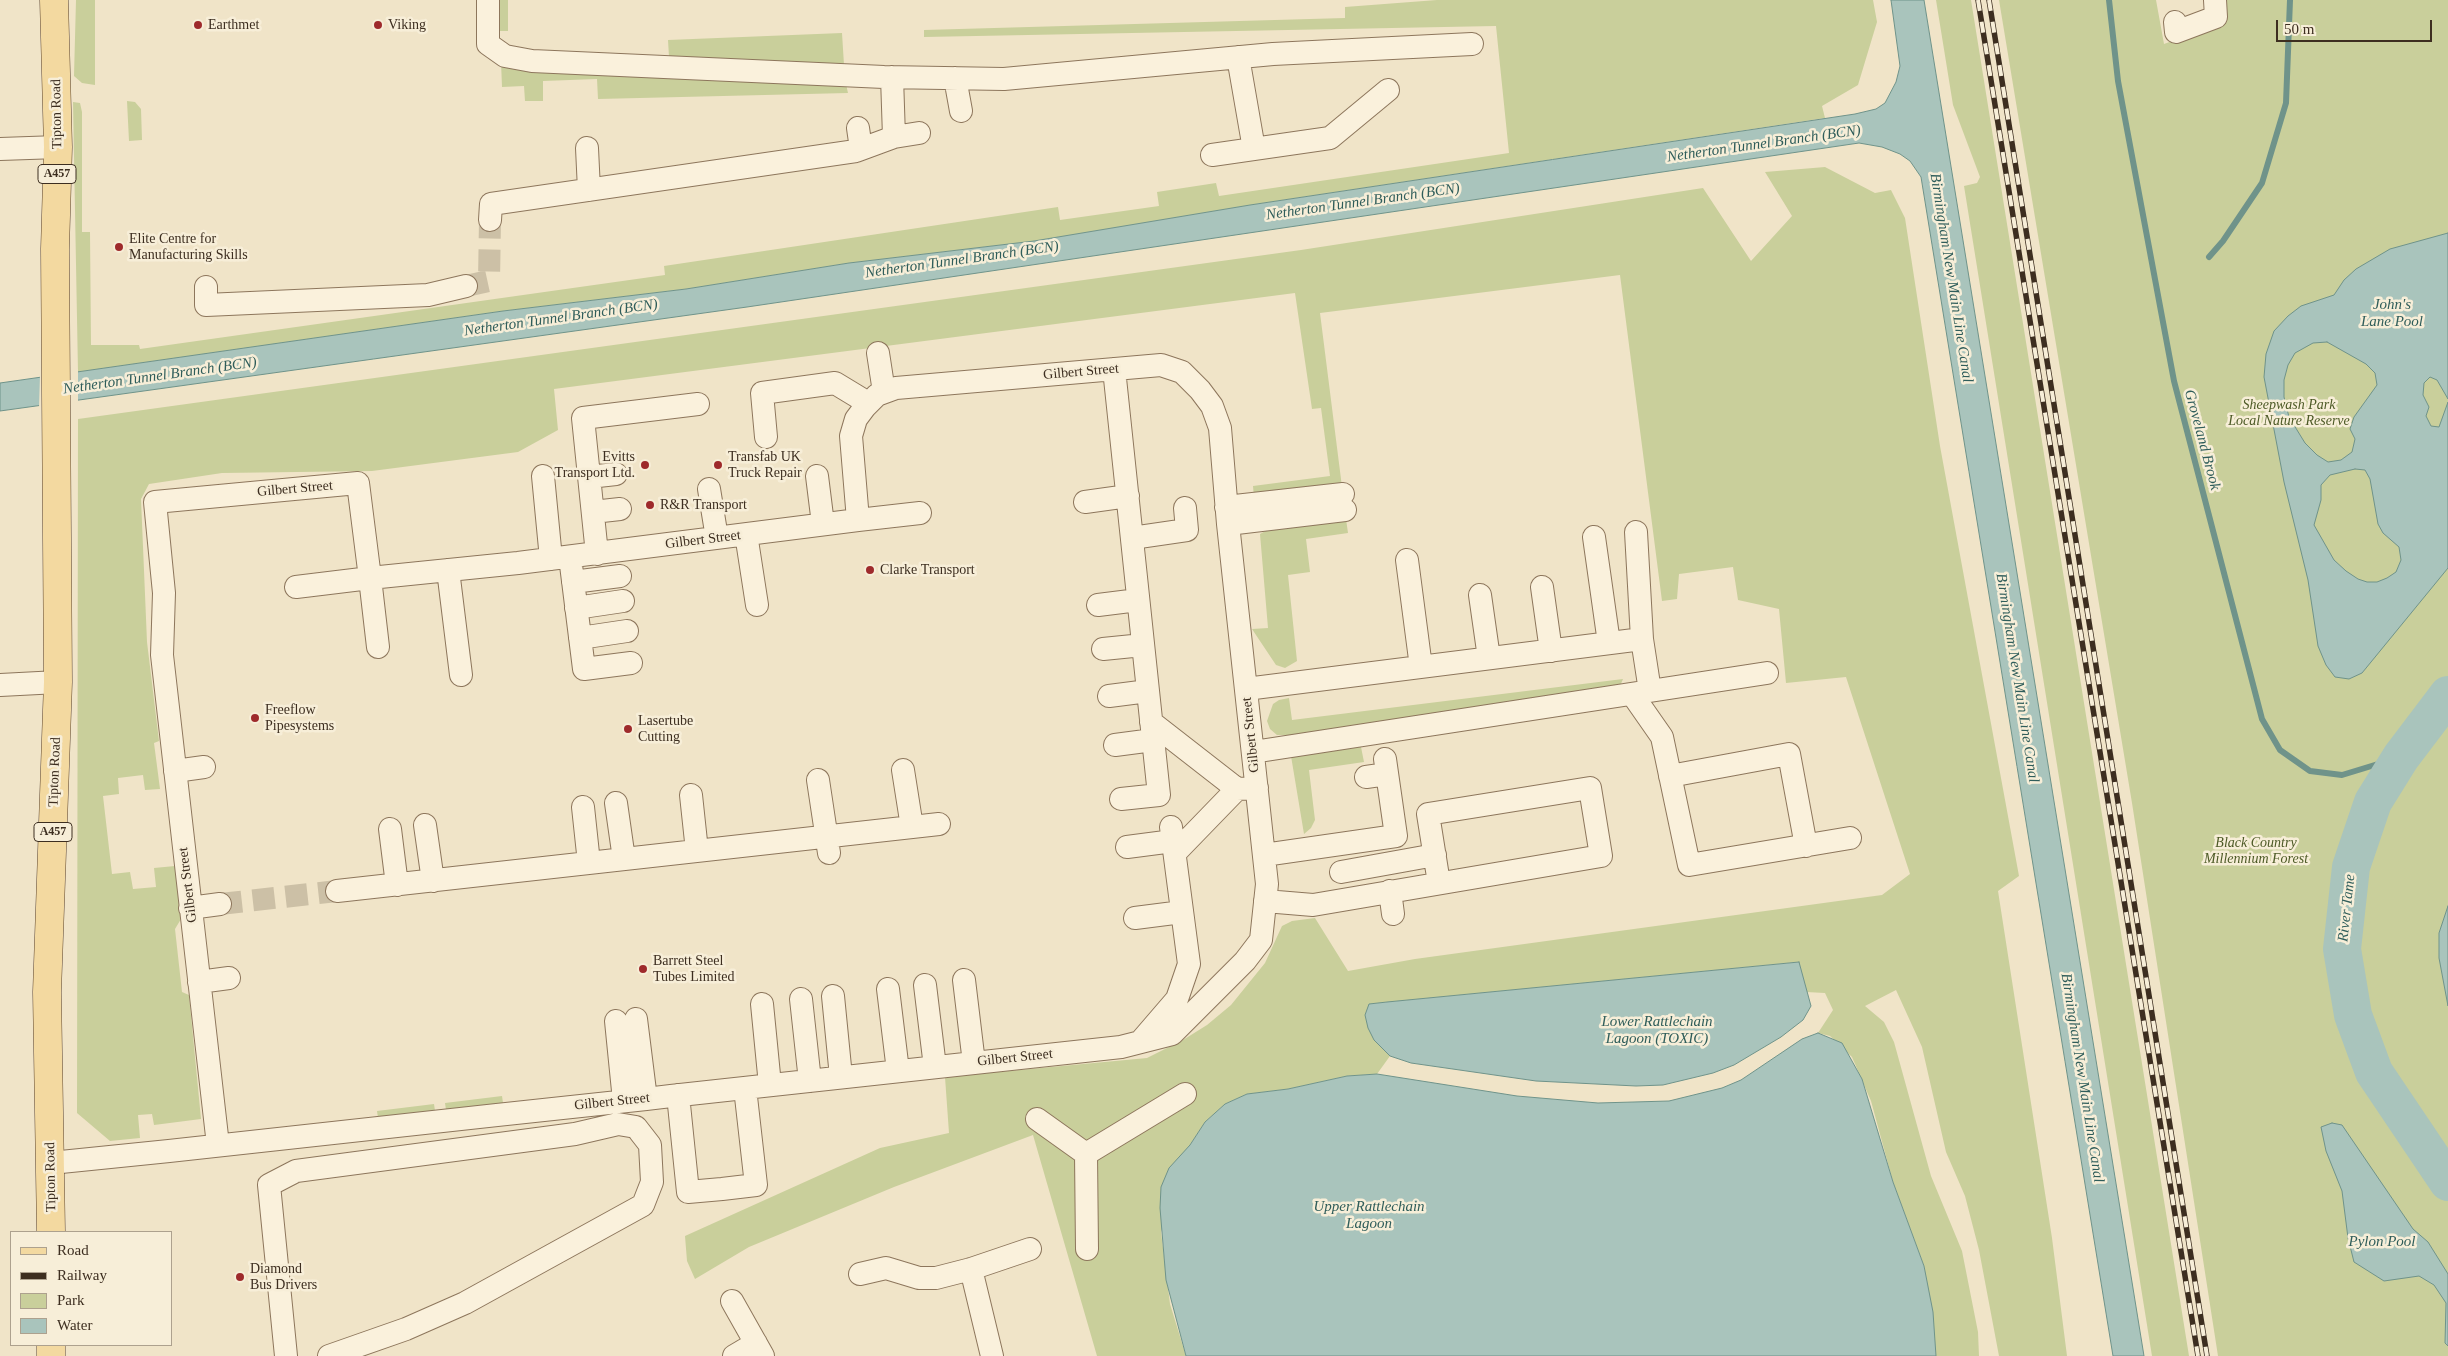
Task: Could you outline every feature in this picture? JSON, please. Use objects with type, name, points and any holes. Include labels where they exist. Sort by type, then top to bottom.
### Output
[{"type":"main road","name":"Tipton Road","points":[[51,1231],[47,992],[58,682],[55,250],[58,146],[54,0]]},
{"type":"street","points":[[488,0],[488,44],[505,56],[532,61],[892,77],[1004,78],[1186,70],[1238,57],[1472,44]]},
{"type":"street","points":[[2175,22],[2176,32],[2216,17],[2216,0]]},
{"type":"street","points":[[1238,57],[1254,149]]},
{"type":"street","points":[[892,77],[894,137]]},
{"type":"street","points":[[955,78],[961,111]]},
{"type":"street","points":[[1212,155],[1330,138],[1388,90]]},
{"type":"street","points":[[490,203],[589,190],[641,190],[790,152],[860,138],[894,137],[919,133]]},
{"type":"street","points":[[0,149],[58,146]]},
{"type":"street","points":[[587,148],[589,190]]},
{"type":"street","points":[[206,287],[206,305],[268,294],[428,295],[466,286]]},
{"type":"street","points":[[858,520],[851,436],[856,419],[876,398],[878,353]]},
{"type":"street","name":"Gilbert Street","points":[[51,1163],[1121,1047],[1172,1034],[1246,961],[1260,940],[1267,884],[1264,855],[1247,788],[1254,752],[1227,516],[1220,428],[1212,406],[1200,390],[1182,372],[1161,365],[896,388],[876,398]]},
{"type":"street","points":[[1114,369],[1159,795],[1121,799]]},
{"type":"street","points":[[766,437],[762,394],[835,383],[876,398]]},
{"type":"street","points":[[597,554],[583,418],[698,404]]},
{"type":"street","points":[[589,477],[616,474]]},
{"type":"street","points":[[543,476],[561,558],[573,582],[584,669],[631,663]]},
{"type":"street","points":[[817,476],[823,524]]},
{"type":"street","name":"Gilbert Street","points":[[218,1145],[162,655],[173,602],[155,502],[358,483],[370,578],[597,554],[920,513]]},
{"type":"street","points":[[709,489],[717,538]]},
{"type":"street","points":[[1085,502],[1128,496]]},
{"type":"street","points":[[1227,516],[1344,502]]},
{"type":"street","points":[[1132,538],[1188,530],[1185,508]]},
{"type":"street","points":[[593,512],[620,509]]},
{"type":"street","points":[[1636,532],[1642,639],[1641,693],[1662,737],[1689,866],[1850,838]]},
{"type":"street","points":[[746,534],[756,605]]},
{"type":"street","points":[[1594,537],[1609,643]]},
{"type":"street","points":[[1407,560],[1421,667]]},
{"type":"street","points":[[448,570],[461,675]]},
{"type":"street","points":[[573,582],[620,576]]},
{"type":"street","points":[[296,587],[370,578],[378,647]]},
{"type":"street","points":[[1542,588],[1551,651]]},
{"type":"street","points":[[1480,595],[1489,658]]},
{"type":"street","points":[[1098,605],[1138,600]]},
{"type":"street","points":[[576,608],[623,601]]},
{"type":"street","points":[[580,638],[627,631]]},
{"type":"street","points":[[1246,689],[1642,639]]},
{"type":"street","points":[[1103,649],[1143,645]]},
{"type":"street","points":[[1254,752],[1767,673]]},
{"type":"street","points":[[0,685],[58,682]]},
{"type":"street","points":[[1109,696],[1148,691]]},
{"type":"street","points":[[1115,745],[1152,731]]},
{"type":"street","points":[[1127,847],[1173,840],[1247,788],[1152,731]]},
{"type":"street","points":[[1670,776],[1789,754],[1806,846]]},
{"type":"street","points":[[175,771],[204,767]]},
{"type":"street","points":[[903,770],[912,827]]},
{"type":"street","points":[[1264,855],[1396,836],[1379,770]]},
{"type":"street","points":[[818,780],[828,845]]},
{"type":"street","points":[[1265,901],[1313,905],[1601,856],[1590,788],[1428,814],[1439,883]]},
{"type":"street","points":[[691,795],[697,851]]},
{"type":"street","points":[[616,803],[617,866]]},
{"type":"street","points":[[583,807],[589,863]]},
{"type":"street","points":[[425,824],[433,881]]},
{"type":"street","points":[[337,892],[396,890],[433,881],[589,863],[617,866],[697,851],[828,845],[912,827],[939,824]]},
{"type":"street","points":[[390,828],[396,890]]},
{"type":"street","points":[[1140,1042],[1177,999],[1189,964],[1173,840]]},
{"type":"street","points":[[1340,872],[1435,855]]},
{"type":"street","points":[[1390,891],[1393,914]]},
{"type":"street","points":[[190,908],[220,904]]},
{"type":"street","points":[[1136,918],[1182,912]]},
{"type":"street","points":[[199,982],[229,978]]},
{"type":"street","points":[[964,980],[974,1063]]},
{"type":"street","points":[[925,985],[935,1067]]},
{"type":"street","points":[[888,989],[898,1071]]},
{"type":"street","points":[[833,996],[841,1077]]},
{"type":"street","points":[[801,999],[810,1081]]},
{"type":"street","points":[[762,1004],[770,1085]]},
{"type":"street","points":[[624,1101],[626,1020],[646,1098]]},
{"type":"street","points":[[678,1095],[688,1192],[722,1189],[756,1185],[745,1088]]},
{"type":"street","points":[[1086,1154],[1185,1094]]},
{"type":"street","points":[[1037,1120],[1086,1154]]},
{"type":"street","points":[[286,1356],[269,1185],[296,1171],[546,1139],[618,1124],[636,1126],[650,1145],[652,1182],[643,1205],[465,1304],[406,1329],[329,1356]]},
{"type":"street","points":[[1086,1154],[1087,1249]]},
{"type":"street","points":[[860,1274],[886,1268],[919,1278],[936,1278],[971,1269],[1030,1249]]},
{"type":"street","points":[[971,1269],[992,1356]]},
{"type":"street","points":[[732,1301],[759,1349],[734,1356]]},
{"type":"green space","points":[[76,0],[95,0],[95,85],[82,83],[74,76]]},
{"type":"green space","points":[[497,0],[508,0],[508,31],[498,31]]},
{"type":"green space","points":[[1437,0],[1873,0],[1877,22],[1858,85],[1822,106],[1825,118],[1250,205],[1034,241],[849,263],[686,289],[503,311],[78,372],[73,102],[80,103],[82,112],[82,232],[90,232],[91,345],[139,345],[140,349],[665,275],[664,266],[1058,207],[1060,220],[1159,206],[1157,192],[1216,183],[1219,196],[1509,153],[1496,26],[924,37],[924,30],[1345,18],[1345,7]]},
{"type":"green space","points":[[1936,0],[1971,0],[2189,1356],[2152,1356],[1964,186],[1977,183],[1980,177],[1953,105]]},
{"type":"green space","name":"Sheepwash Park Local Nature Reserve","points":[[1999,0],[2156,0],[2164,44],[2213,26],[2227,18],[2226,0],[2448,0],[2448,1356],[2218,1356],[2132,803]]},
{"type":"green space","points":[[842,33],[844,65],[669,57],[668,40]]},
{"type":"green space","points":[[501,62],[846,84],[848,93],[598,99],[597,79],[543,81],[543,101],[525,101],[524,86],[502,87]]},
{"type":"green space","points":[[127,101],[135,102],[141,109],[142,140],[129,141]]},
{"type":"green space","points":[[1825,167],[1875,193],[1891,190],[1905,218],[1940,446],[2019,876],[1998,891],[2052,1238],[2067,1356],[1999,1356],[1979,1250],[1965,1196],[1946,1152],[1922,1047],[1896,990],[1865,1006],[1884,1022],[1894,1042],[1931,1176],[1962,1251],[1978,1332],[1979,1356],[1936,1356],[1924,1266],[1893,1182],[1871,1101],[1852,1057],[1830,1036],[1818,1033],[1833,1010],[1825,993],[1806,992],[1798,962],[1370,1004],[1374,1040],[1390,1056],[1377,1074],[1347,1076],[1288,1089],[1247,1094],[1225,1104],[1205,1122],[1190,1145],[1161,1232],[1170,1304],[1186,1356],[1097,1356],[1033,1135],[894,1187],[749,1247],[695,1279],[687,1261],[685,1236],[880,1148],[949,1133],[945,1077],[1147,1058],[1183,1040],[1207,1025],[1231,1005],[1265,963],[1282,926],[1292,921],[1315,918],[1348,971],[1415,959],[1882,895],[1910,874],[1846,677],[1786,683],[1779,609],[1738,600],[1733,567],[1679,574],[1677,599],[1662,601],[1620,275],[1320,313],[1342,487],[1254,498],[1253,486],[1330,476],[1321,408],[1312,409],[1295,293],[554,389],[558,430],[518,452],[372,471],[222,473],[149,484],[141,499],[147,642],[159,741],[154,743],[160,789],[145,790],[143,775],[118,778],[119,794],[103,796],[112,874],[130,872],[133,889],[156,887],[154,868],[175,866],[181,919],[175,929],[182,992],[189,995],[201,1119],[154,1125],[152,1114],[138,1115],[140,1138],[110,1141],[77,1113],[78,419],[1301,250],[1703,188],[1751,261],[1792,216],[1765,172]]},
{"type":"green space","points":[[1346,519],[1348,533],[1306,539],[1310,572],[1288,575],[1297,661],[1285,668],[1276,665],[1252,629],[1268,628],[1260,534],[1269,529]]},
{"type":"green space","points":[[1623,679],[1620,686],[1294,735],[1277,735],[1270,729],[1267,721],[1273,704],[1279,700],[1289,698],[1292,720]]},
{"type":"green space","points":[[1361,747],[1364,762],[1309,770],[1315,820],[1311,828],[1304,834],[1291,756]]},
{"type":"green space","points":[[502,1096],[503,1103],[446,1110],[445,1103]]},
{"type":"green space","points":[[434,1104],[435,1111],[378,1118],[377,1111]]},
{"type":"water","points":[[1891,0],[1924,0],[2144,1356],[2113,1356],[1921,177],[1910,161],[1900,154],[1882,147],[1859,143],[747,307],[0,411],[0,383],[503,311],[686,289],[849,263],[1034,241],[1250,205],[1855,114],[1876,109],[1885,103],[1896,82],[1900,66]]},
{"type":"water","name":"John's Lane Pool","points":[[2448,233],[2448,399],[2437,380],[2430,377],[2424,383],[2423,395],[2429,407],[2426,416],[2431,426],[2439,427],[2448,402],[2448,568],[2362,673],[2349,679],[2335,677],[2326,665],[2318,646],[2308,580],[2284,482],[2264,377],[2266,354],[2274,331],[2288,316],[2301,306],[2334,295],[2344,280],[2356,269],[2390,249]],"holes":[[[2327,342],[2366,364],[2375,373],[2377,385],[2354,417],[2350,429],[2355,439],[2352,452],[2341,460],[2328,462],[2317,455],[2305,443],[2289,417],[2284,397],[2284,380],[2288,365],[2295,353],[2313,343]],[[2355,469],[2365,470],[2370,479],[2378,524],[2383,533],[2399,547],[2401,560],[2396,572],[2377,582],[2367,582],[2358,579],[2346,571],[2334,560],[2314,525],[2321,500],[2321,485],[2330,475]]]},
{"type":"water","points":[[2448,906],[2448,1006],[2439,958],[2439,933]]},
{"type":"water","name":"Lower Rattlechain Lagoon (TOXIC)","points":[[1799,962],[1811,1006],[1803,1020],[1781,1037],[1734,1065],[1713,1073],[1663,1085],[1636,1086],[1536,1081],[1411,1063],[1390,1056],[1374,1040],[1368,1028],[1365,1015],[1369,1004]]},
{"type":"water","name":"Upper Rattlechain Lagoon","points":[[1818,1033],[1842,1043],[1862,1079],[1893,1182],[1924,1266],[1933,1312],[1936,1356],[1186,1356],[1166,1280],[1160,1208],[1161,1187],[1169,1168],[1190,1145],[1205,1122],[1225,1104],[1247,1094],[1288,1089],[1347,1076],[1377,1074],[1517,1096],[1598,1103],[1669,1101],[1722,1088],[1741,1080],[1802,1039]]},
{"type":"water","name":"Pylon Pool","points":[[2332,1123],[2342,1125],[2413,1229],[2428,1242],[2448,1274],[2448,1346],[2445,1343],[2446,1303],[2434,1285],[2419,1276],[2384,1281],[2354,1262],[2348,1238],[2342,1191],[2326,1151],[2321,1127]]},
{"type":"pier","points":[[78,369],[78,402],[39,408],[40,375]]},
{"type":"waterway","name":"Groveland Brook","points":[[2109,0],[2118,81],[2174,381],[2262,719],[2280,750],[2310,771],[2342,775],[2401,757]]},
{"type":"waterway","points":[[2209,257],[2223,241],[2262,183],[2286,103],[2290,0]]},
{"type":"waterway","name":"River Tame","points":[[2448,695],[2401,757],[2373,802],[2351,867],[2342,949],[2353,1015],[2374,1072],[2448,1182]]},
{"type":"tunnel","points":[[466,286],[489,281],[490,220]]},
{"type":"tunnel","points":[[220,904],[337,891]]},
{"type":"railway","points":[[1978,0],[2198,1356]]},
{"type":"railway","points":[[1989,0],[2207,1356]]},
{"type":"place","name":"Earthmet","points":[[198,25]]},
{"type":"place","name":"Viking","points":[[378,25]]},
{"type":"place","name":"Elite Centre for Manufacturing Skills","points":[[119,247]]},
{"type":"place","name":"Evitts Transport Ltd.","points":[[645,465]]},
{"type":"place","name":"Transfab UK Truck Repair","points":[[718,465]]},
{"type":"place","name":"R&R Transport","points":[[650,505]]},
{"type":"place","name":"Clarke Transport","points":[[870,570]]},
{"type":"place","name":"Freeflow Pipesystems","points":[[255,718]]},
{"type":"place","name":"Lasertube Cutting","points":[[628,729]]},
{"type":"place","name":"Barrett Steel Tubes Limited","points":[[643,969]]},
{"type":"place","name":"Diamond Bus Drivers","points":[[240,1277]]},
{"type":"water label","name":"Netherton Tunnel Branch (BCN)","points":[[1764,144]]},
{"type":"water label","name":"Netherton Tunnel Branch (BCN)","points":[[1363,202]]},
{"type":"water label","name":"Netherton Tunnel Branch (BCN)","points":[[962,260]]},
{"type":"water label","name":"Birmingham New Main Line Canal","points":[[1951,278]]},
{"type":"water label","name":"Netherton Tunnel Branch (BCN)","points":[[561,318]]},
{"type":"water label","name":"Netherton Tunnel Branch (BCN)","points":[[160,376]]},
{"type":"water label","name":"Birmingham New Main Line Canal","points":[[2017,678]]},
{"type":"water label","name":"Birmingham New Main Line Canal","points":[[2082,1078]]},
{"type":"park label","name":"Black Country Millennium Forest","points":[[2256,852]]}]
